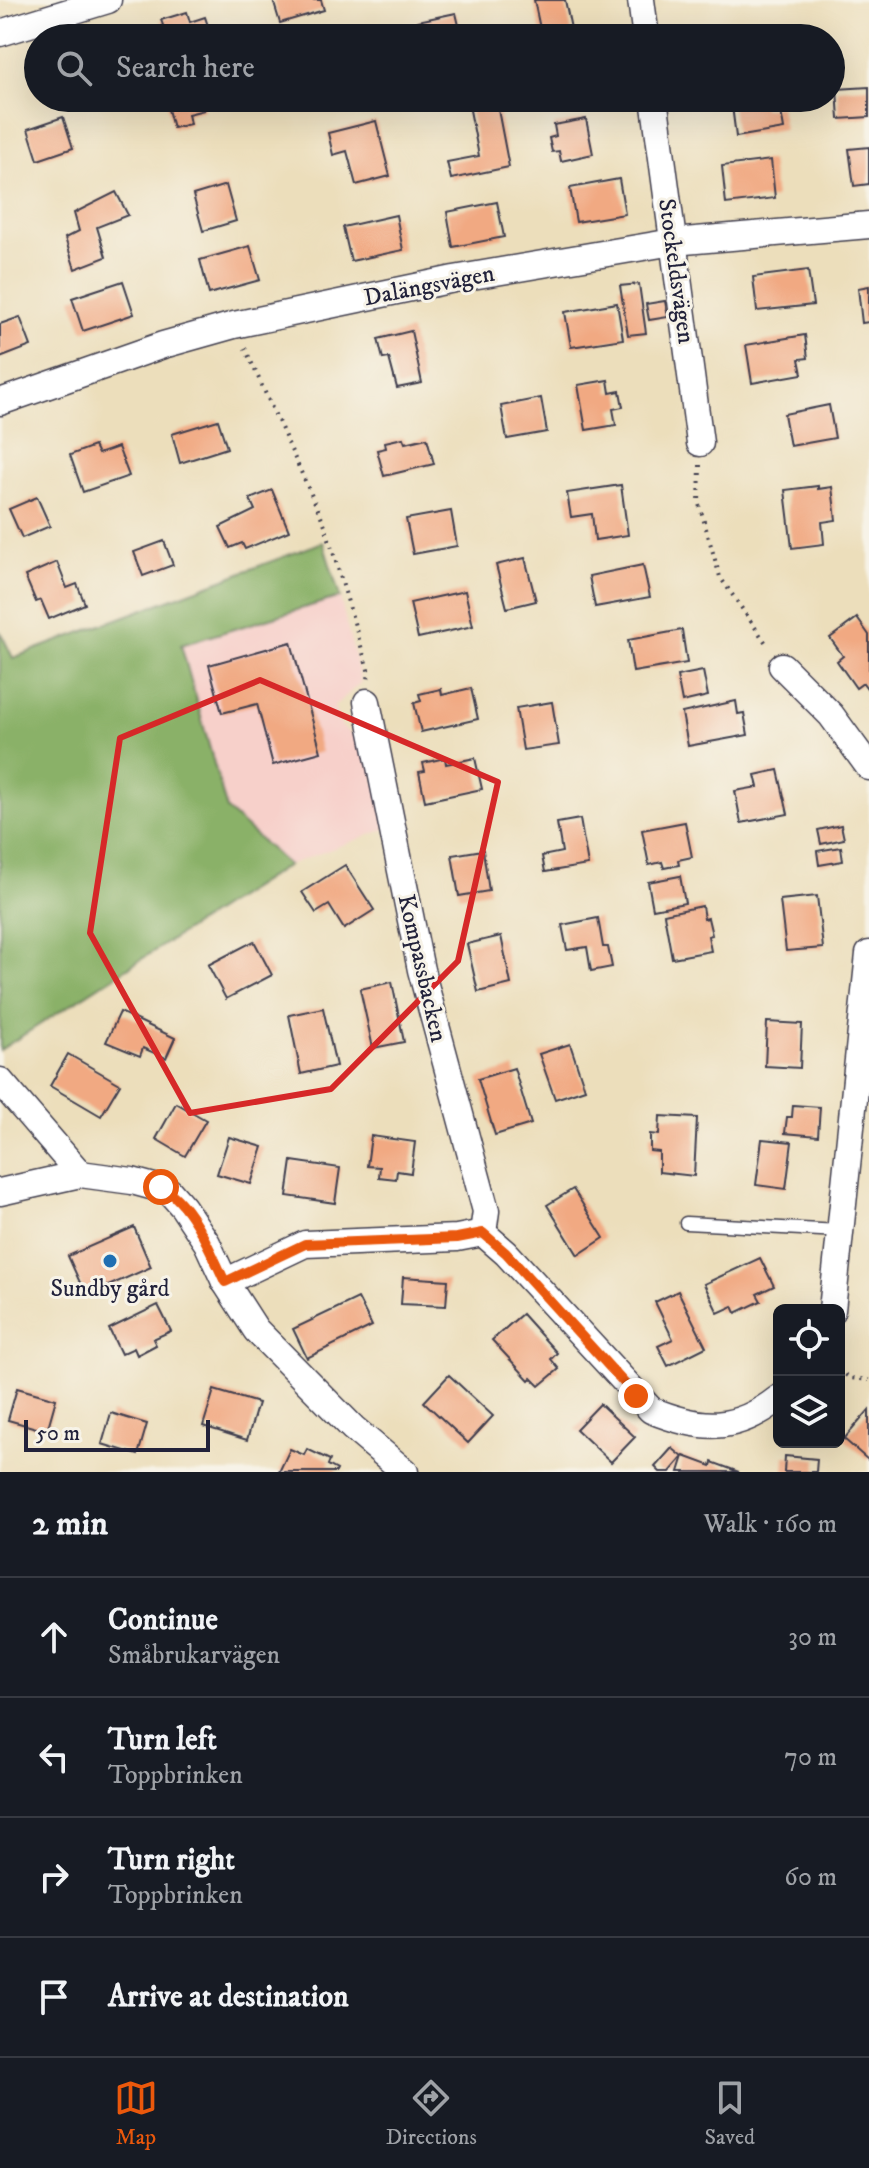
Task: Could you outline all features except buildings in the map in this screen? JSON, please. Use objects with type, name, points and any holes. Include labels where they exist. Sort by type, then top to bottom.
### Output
[{"type":"street","points":[[29,24],[108,0]]},
{"type":"street","points":[[641,0],[644,24]]},
{"type":"street","points":[[0,33],[24,26]]},
{"type":"street","name":"Stockeldsvägen","points":[[656,112],[700,443]]},
{"type":"street","name":"Dalängsvägen","points":[[0,402],[163,345],[234,325],[454,279],[673,242],[869,225]]},
{"type":"street","points":[[782,666],[831,715],[869,767]]},
{"type":"street","name":"Kompassbacken","points":[[367,702],[421,970],[486,1211],[483,1233]]},
{"type":"street","points":[[833,1304],[869,954]]},
{"type":"street","points":[[0,1081],[80,1174]]},
{"type":"street","points":[[0,1192],[80,1174],[132,1181],[169,1191],[207,1243],[225,1282],[256,1330],[353,1428],[405,1472]]},
{"type":"street","points":[[225,1282],[305,1244],[457,1238],[483,1233],[506,1253],[651,1410],[707,1427],[732,1424],[762,1412],[773,1403]]},
{"type":"lane","points":[[686,1223],[840,1231]]},
{"type":"path","points":[[234,325],[325,525],[369,673],[367,702]]},
{"type":"path","points":[[700,443],[699,504],[720,577],[782,666]]},
{"type":"path","points":[[845,1374],[869,1380]]},
{"type":"highlighted area","points":[[260,680],[498,782],[458,961],[331,1089],[190,1113],[90,933],[120,738]]},
{"type":"shaded area","points":[[340,597],[361,682],[334,707],[342,727],[368,746],[386,829],[288,865],[227,810],[181,645]]},
{"type":"green space","points":[[323,542],[340,597],[181,645],[227,810],[288,865],[0,1050],[0,631],[13,658]]},
{"type":"place","name":"Sundby gård","points":[[110,1261]]},
{"type":"route","points":[[161,1187],[169,1191],[183,1207],[207,1243],[225,1282],[305,1244],[457,1238],[483,1233],[506,1253],[636,1396]]}]
